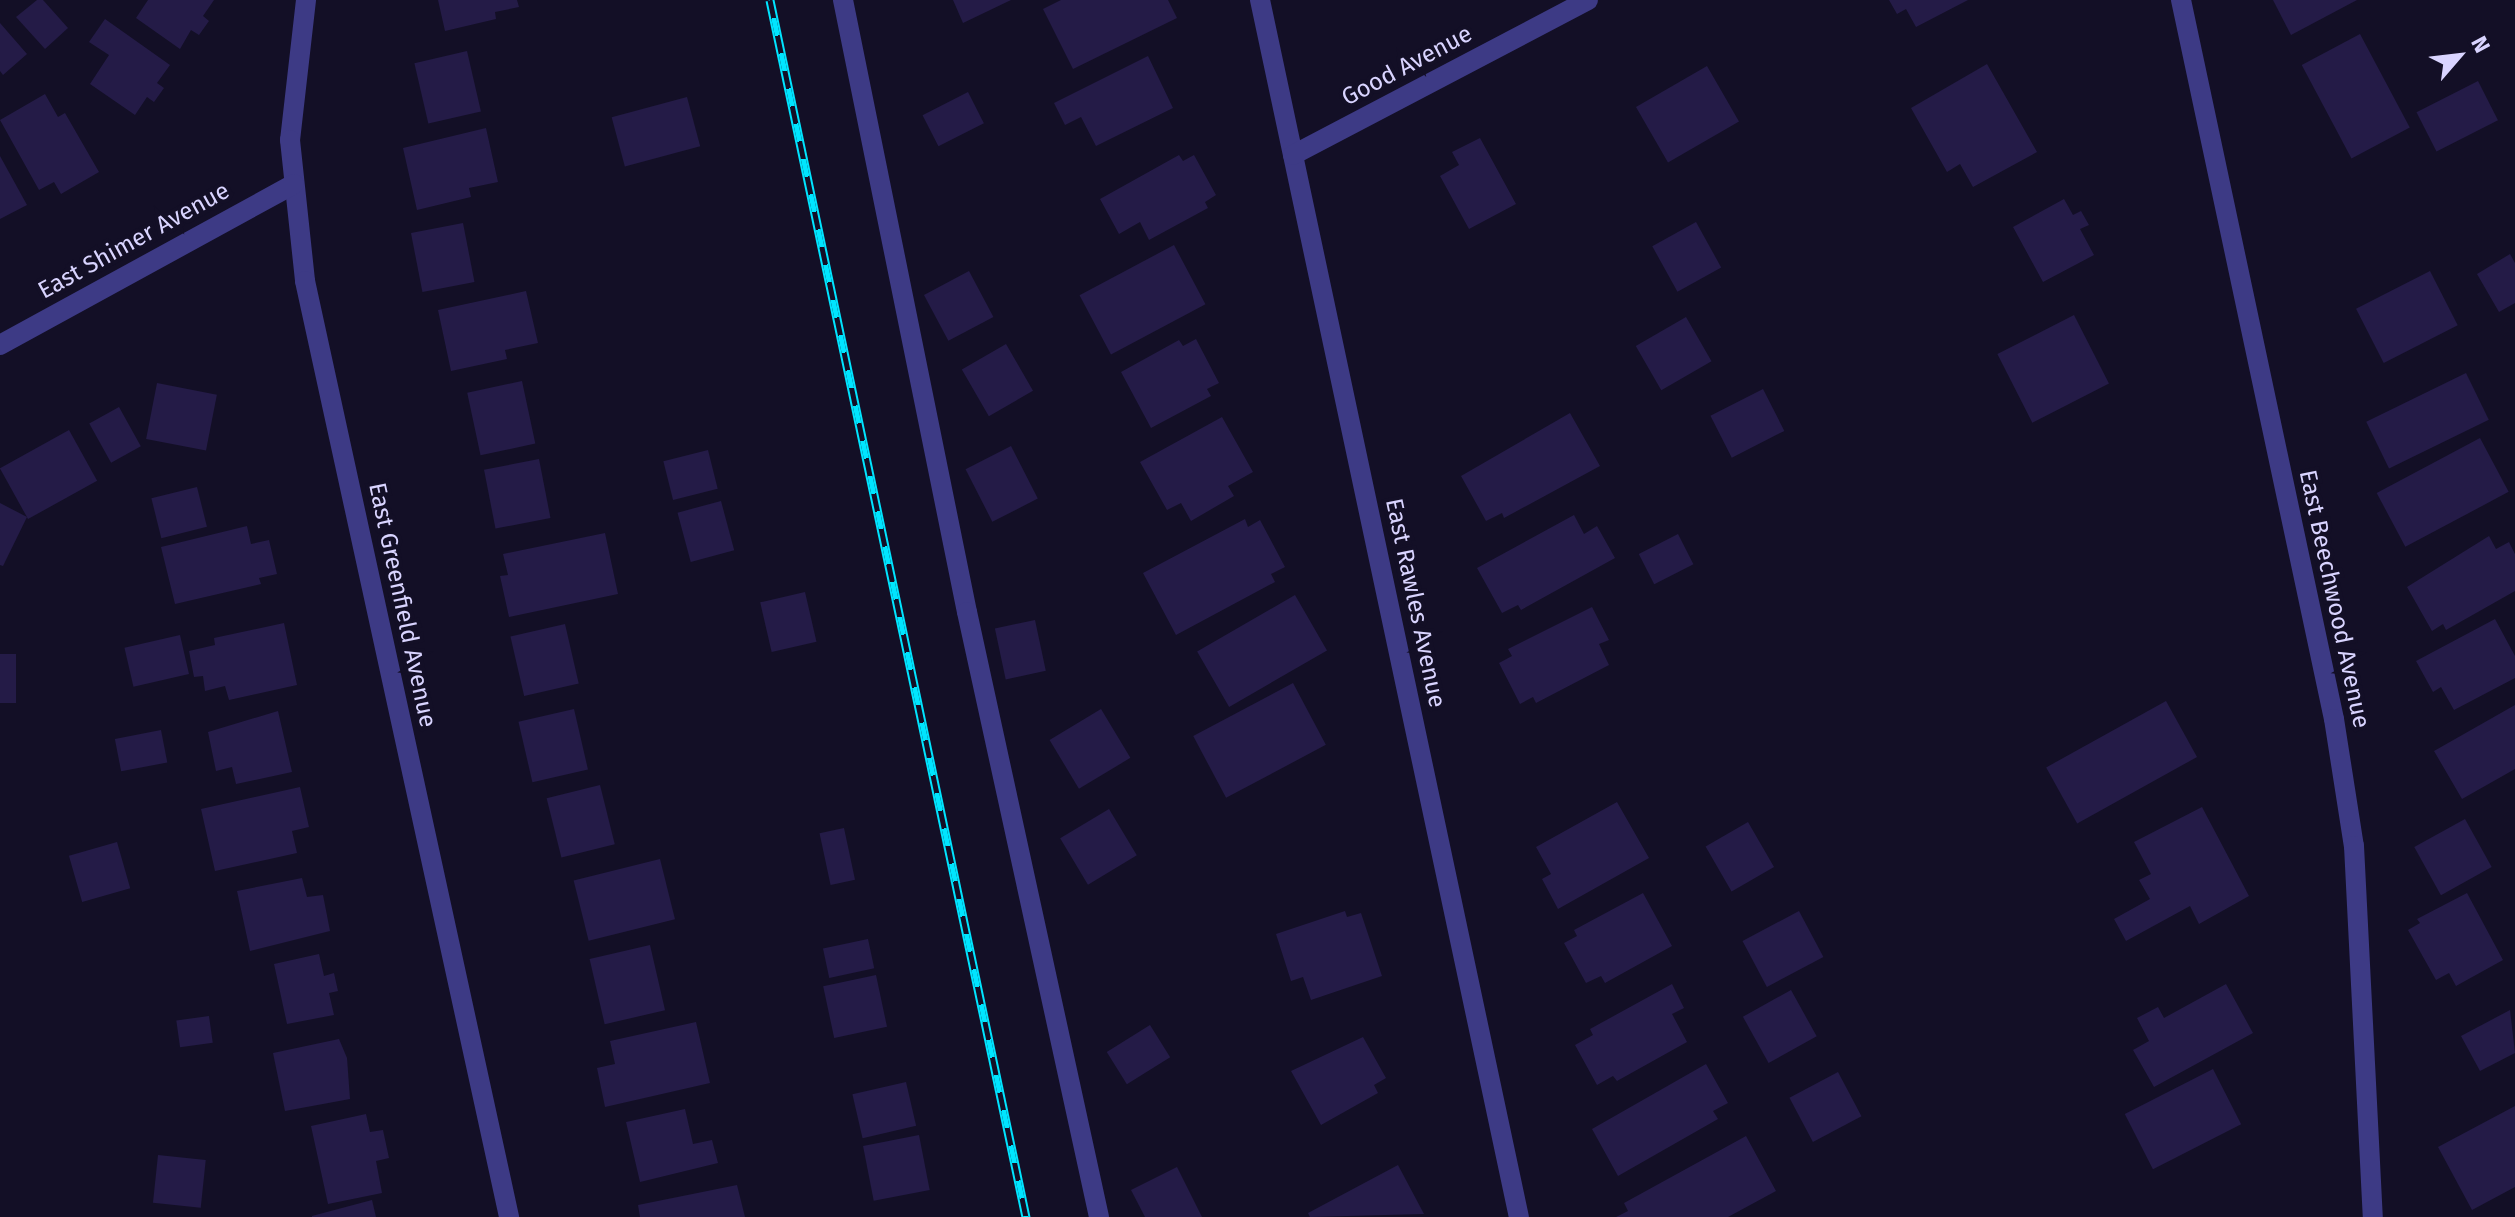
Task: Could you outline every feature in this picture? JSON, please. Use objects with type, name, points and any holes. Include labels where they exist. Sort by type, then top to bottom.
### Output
[{"type":"street","name":"East Greenfield Avenue","points":[[306,0],[294,73],[294,184],[305,281],[509,1217]]},
{"type":"street","points":[[843,0],[967,612],[1099,1217]]},
{"type":"street","name":"East Rawles Avenue","points":[[1260,0],[1519,1217]]},
{"type":"street","name":"Good Avenue","points":[[1293,155],[1588,0]]},
{"type":"street","name":"East Beechwood Avenue","points":[[2181,0],[2334,719],[2354,846],[2373,1217]]},
{"type":"street","name":"East Shimer Avenue","points":[[0,345],[294,184]]},
{"type":"building","points":[[37,0],[43,0],[68,28],[45,49],[16,17]]},
{"type":"building","points":[[148,0],[214,0],[203,16],[209,21],[199,35],[191,30],[180,49],[136,18]]},
{"type":"building","points":[[438,0],[517,0],[519,7],[495,12],[496,19],[445,31]]},
{"type":"building","points":[[953,0],[1011,0],[963,23]]},
{"type":"building","points":[[1061,0],[1168,0],[1177,18],[1073,69],[1043,9]]},
{"type":"building","points":[[1889,0],[1968,0],[1916,27],[1906,9],[1897,14]]},
{"type":"building","points":[[2273,0],[2357,0],[2291,35]]},
{"type":"building","points":[[105,19],[170,65],[157,83],[164,88],[154,102],[147,97],[135,115],[90,84],[109,55],[89,42]]},
{"type":"building","points":[[0,23],[27,54],[3,75],[0,71]]},
{"type":"building","points":[[2360,34],[2410,128],[2351,159],[2302,65]]},
{"type":"building","points":[[467,51],[481,111],[428,124],[414,63]]},
{"type":"building","points":[[1148,56],[1173,108],[1096,146],[1081,117],[1065,125],[1054,103]]},
{"type":"building","points":[[1987,64],[2037,152],[1973,187],[1960,164],[1947,172],[1911,108]]},
{"type":"building","points":[[1707,66],[1739,121],[1668,162],[1636,107]]},
{"type":"building","points":[[2478,81],[2498,120],[2436,152],[2417,112]]},
{"type":"building","points":[[968,92],[984,123],[938,146],[923,115]]},
{"type":"building","points":[[45,94],[58,117],[65,113],[99,172],[61,194],[54,182],[39,190],[0,120]]},
{"type":"building","points":[[687,97],[700,146],[625,166],[612,117]]},
{"type":"building","points":[[486,128],[498,182],[469,188],[471,197],[417,210],[403,148]]},
{"type":"building","points":[[1480,138],[1516,204],[1469,229],[1440,176],[1459,165],[1452,152]]},
{"type":"building","points":[[1179,155],[1183,161],[1194,155],[1216,195],[1205,202],[1208,208],[1149,240],[1140,222],[1119,234],[1100,199]]},
{"type":"building","points":[[0,156],[27,205],[0,219]]},
{"type":"building","points":[[2064,199],[2073,215],[2081,211],[2089,225],[2080,229],[2094,255],[2043,282],[2013,227]]},
{"type":"building","points":[[1696,222],[1721,267],[1677,292],[1652,246]]},
{"type":"building","points":[[463,223],[474,282],[422,292],[411,233]]},
{"type":"building","points":[[1174,245],[1205,304],[1111,354],[1080,295]]},
{"type":"building","points":[[2510,254],[2515,263],[2515,303],[2499,312],[2477,274]]},
{"type":"building","points":[[969,271],[993,317],[948,341],[924,295]]},
{"type":"building","points":[[2430,271],[2458,325],[2384,363],[2356,309]]},
{"type":"building","points":[[526,291],[538,343],[505,350],[507,359],[451,371],[438,310]]},
{"type":"building","points":[[2074,315],[2109,384],[2032,423],[1997,354]]},
{"type":"building","points":[[1686,317],[1712,361],[1661,390],[1636,346]]},
{"type":"building","points":[[1196,339],[1219,383],[1207,389],[1211,396],[1151,428],[1121,372],[1179,340],[1183,346]]},
{"type":"building","points":[[1006,344],[1033,391],[989,416],[962,370]]},
{"type":"building","points":[[2466,373],[2489,420],[2389,468],[2366,422]]},
{"type":"building","points":[[522,381],[535,444],[481,455],[467,393]]},
{"type":"building","points":[[157,383],[217,395],[206,451],[146,439]]},
{"type":"building","points":[[1763,389],[1784,431],[1732,458],[1710,416]]},
{"type":"building","points":[[119,407],[141,446],[111,463],[89,423]]},
{"type":"building","points":[[1570,413],[1600,466],[1504,518],[1502,513],[1486,521],[1461,476]]},
{"type":"building","points":[[1222,417],[1253,472],[1228,486],[1234,496],[1191,521],[1181,503],[1167,510],[1140,462]]},
{"type":"building","points":[[69,430],[97,481],[28,519],[0,468]]},
{"type":"building","points":[[2480,438],[2509,492],[2405,547],[2377,493]]},
{"type":"building","points":[[1011,446],[1038,499],[992,522],[966,469]]},
{"type":"building","points":[[708,450],[718,489],[673,500],[663,461]]},
{"type":"building","points":[[539,459],[550,518],[495,529],[484,470]]},
{"type":"building","points":[[197,487],[207,527],[161,538],[151,498]]},
{"type":"building","points":[[721,501],[734,550],[691,562],[678,513]]},
{"type":"building","points":[[0,503],[27,517],[3,566],[0,565]]},
{"type":"building","points":[[1574,515],[1584,534],[1597,526],[1615,558],[1521,610],[1518,605],[1502,613],[1477,568]]},
{"type":"building","points":[[1245,519],[1248,527],[1260,520],[1285,567],[1271,574],[1275,582],[1176,635],[1143,573]]},
{"type":"building","points":[[247,526],[251,544],[269,540],[277,574],[259,578],[261,584],[175,604],[161,547]]},
{"type":"building","points":[[605,533],[618,594],[509,617],[500,576],[508,575],[503,554]]},
{"type":"building","points":[[1678,534],[1693,564],[1654,584],[1639,554]]},
{"type":"building","points":[[2489,536],[2496,549],[2509,542],[2515,554],[2515,591],[2446,630],[2443,624],[2432,631],[2407,587]]},
{"type":"building","points":[[805,592],[816,642],[772,652],[760,602]]},
{"type":"building","points":[[1295,595],[1327,650],[1229,707],[1197,652]]},
{"type":"building","points":[[1592,607],[1609,640],[1599,644],[1609,665],[1536,703],[1533,697],[1520,704],[1499,663],[1512,656],[1508,649]]},
{"type":"building","points":[[2495,619],[2515,656],[2515,678],[2454,710],[2441,687],[2433,692],[2416,661]]},
{"type":"building","points":[[1035,620],[1046,671],[1006,679],[995,629]]},
{"type":"building","points":[[284,623],[297,685],[229,700],[225,686],[205,691],[203,676],[194,677],[189,651],[215,645],[214,638]]},
{"type":"building","points":[[565,624],[579,683],[524,696],[510,637]]},
{"type":"building","points":[[180,635],[189,674],[133,687],[124,648]]},
{"type":"building","points":[[0,654],[16,654],[16,703],[0,703]]},
{"type":"building","points":[[1293,683],[1326,745],[1226,798],[1193,736]]},
{"type":"building","points":[[2166,701],[2197,757],[2077,823],[2046,767]]},
{"type":"building","points":[[2515,705],[2515,769],[2462,799],[2434,751]]},
{"type":"building","points":[[574,709],[588,769],[532,782],[518,722]]},
{"type":"building","points":[[1101,709],[1130,758],[1079,789],[1050,740]]},
{"type":"building","points":[[278,711],[292,772],[236,784],[232,767],[216,771],[208,732]]},
{"type":"building","points":[[161,730],[167,762],[121,771],[115,739]]},
{"type":"building","points":[[600,785],[615,844],[561,857],[547,798]]},
{"type":"building","points":[[300,787],[309,827],[292,831],[297,853],[215,871],[201,809]]},
{"type":"building","points":[[1617,802],[1649,858],[1558,909],[1542,879],[1551,874],[1536,847]]},
{"type":"building","points":[[2202,807],[2249,896],[2199,924],[2190,906],[2126,941],[2114,919],[2150,899],[2139,880],[2151,874],[2134,842]]},
{"type":"building","points":[[1109,809],[1137,855],[1088,885],[1060,838]]},
{"type":"building","points":[[2465,819],[2492,867],[2441,895],[2414,847]]},
{"type":"building","points":[[1748,822],[1774,867],[1732,892],[1706,846]]},
{"type":"building","points":[[844,828],[855,880],[831,885],[820,833]]},
{"type":"building","points":[[117,842],[130,888],[82,902],[69,856]]},
{"type":"building","points":[[660,859],[675,919],[589,941],[574,881]]},
{"type":"building","points":[[302,878],[307,897],[323,895],[330,931],[250,951],[237,891]]},
{"type":"building","points":[[1643,893],[1672,946],[1605,983],[1601,976],[1586,983],[1564,943],[1577,936],[1574,930]]},
{"type":"building","points":[[2467,893],[2503,960],[2456,986],[2449,973],[2436,980],[2408,930],[2420,923],[2417,919]]},
{"type":"building","points":[[1345,911],[1347,917],[1361,913],[1382,976],[1311,1000],[1303,977],[1291,981],[1276,934]]},
{"type":"building","points":[[1799,911],[1823,957],[1767,987],[1742,941]]},
{"type":"building","points":[[868,939],[874,968],[829,978],[823,949]]},
{"type":"building","points":[[650,945],[665,1010],[605,1024],[590,959]]},
{"type":"building","points":[[319,954],[324,976],[334,973],[338,991],[329,993],[334,1015],[287,1024],[274,964]]},
{"type":"building","points":[[876,975],[887,1027],[834,1038],[823,986]]},
{"type":"building","points":[[1672,984],[1684,1008],[1672,1014],[1687,1042],[1617,1081],[1613,1076],[1597,1085],[1575,1045],[1593,1035],[1590,1029]]},
{"type":"building","points":[[2226,984],[2253,1033],[2154,1087],[2133,1050],[2149,1041],[2137,1018],[2158,1007],[2164,1018]]},
{"type":"building","points":[[1791,990],[1817,1036],[1769,1063],[1743,1017]]},
{"type":"building","points":[[2510,1010],[2515,1053],[2480,1071],[2461,1036]]},
{"type":"building","points":[[209,1016],[213,1043],[180,1047],[176,1021]]},
{"type":"building","points":[[696,1022],[710,1083],[605,1107],[597,1068],[615,1064],[610,1041]]},
{"type":"building","points":[[1150,1025],[1170,1057],[1127,1084],[1107,1052]]},
{"type":"building","points":[[1363,1037],[1386,1078],[1374,1085],[1378,1093],[1321,1125],[1291,1071]]},
{"type":"building","points":[[339,1039],[347,1058],[350,1099],[285,1111],[273,1053]]},
{"type":"building","points":[[1706,1064],[1728,1103],[1713,1111],[1718,1119],[1618,1176],[1592,1129]]},
{"type":"building","points":[[2213,1069],[2241,1124],[2153,1169],[2125,1114]]},
{"type":"building","points":[[1838,1072],[1861,1116],[1813,1142],[1789,1098]]},
{"type":"building","points":[[906,1082],[916,1126],[863,1138],[852,1094]]},
{"type":"building","points":[[2515,1106],[2515,1187],[2472,1210],[2438,1147]]},
{"type":"building","points":[[685,1109],[693,1144],[712,1140],[718,1163],[640,1182],[626,1122]]},
{"type":"building","points":[[366,1114],[370,1132],[383,1130],[389,1158],[376,1161],[382,1193],[328,1204],[311,1126]]},
{"type":"building","points":[[919,1135],[930,1190],[874,1201],[863,1146]]},
{"type":"building","points":[[1746,1136],[1776,1191],[1728,1217],[1616,1217],[1628,1211],[1624,1203]]},
{"type":"building","points":[[158,1155],[206,1160],[201,1208],[153,1203]]},
{"type":"building","points":[[1398,1165],[1424,1214],[1310,1217],[1308,1213]]},
{"type":"building","points":[[1177,1167],[1202,1217],[1145,1217],[1131,1190]]},
{"type":"building","points":[[737,1185],[745,1217],[640,1217],[638,1205]]},
{"type":"building","points":[[372,1200],[376,1217],[312,1217],[312,1216]]},
{"type":"railway","points":[[770,0],[1026,1217]]}]
